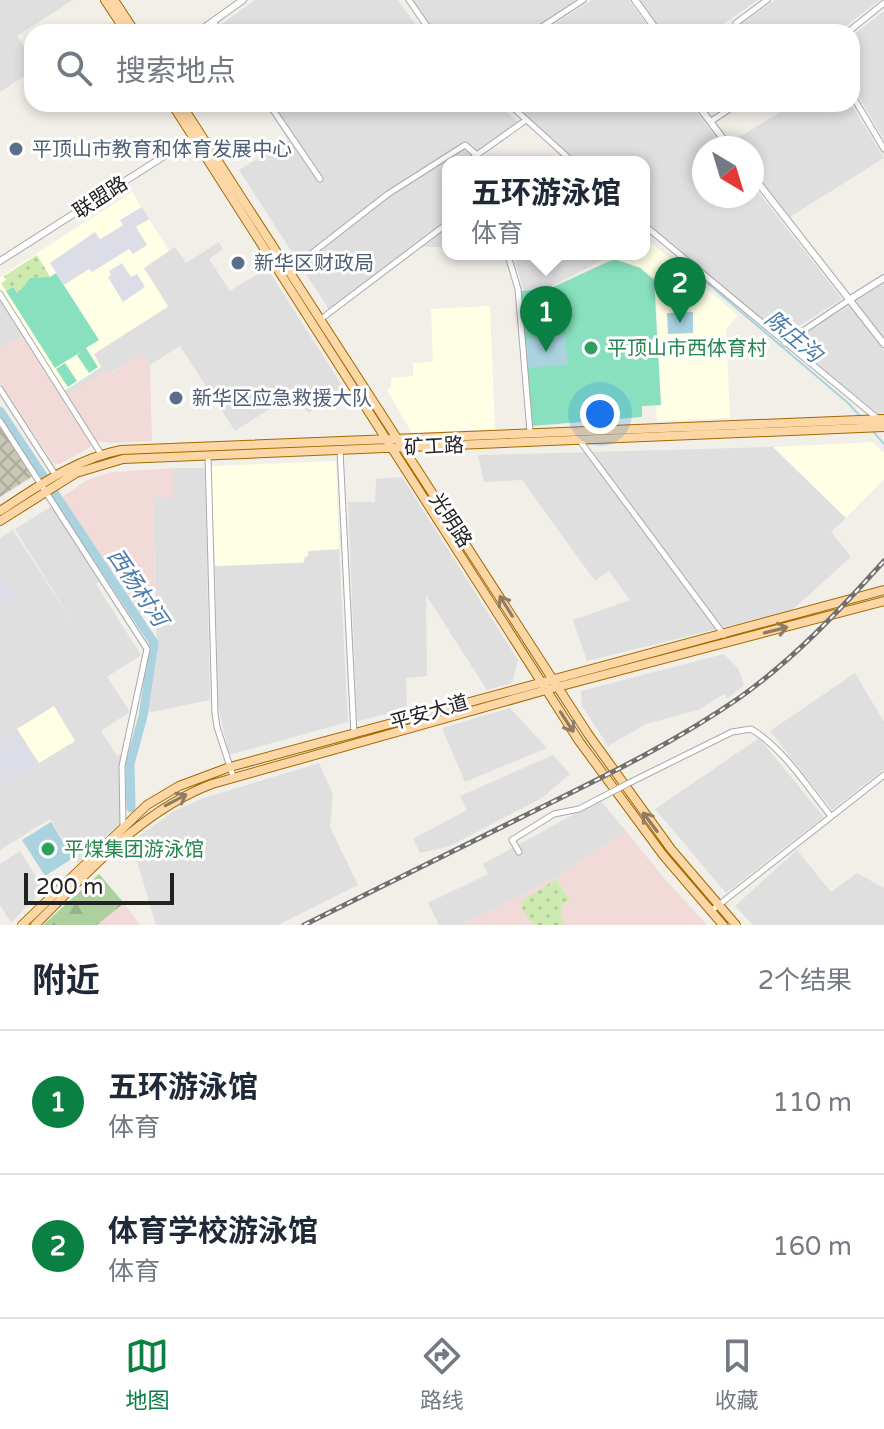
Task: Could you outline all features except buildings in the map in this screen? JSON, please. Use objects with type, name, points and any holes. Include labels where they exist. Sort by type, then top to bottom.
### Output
[{"type":"main road","points":[[105,0],[121,24]]},
{"type":"main road","points":[[114,0],[130,24]]},
{"type":"main road","name":"光明路","points":[[178,112],[289,271],[385,439],[620,800],[714,908],[736,925]]},
{"type":"main road","name":"光明路","points":[[185,112],[317,322],[404,447],[552,678],[629,794],[714,908],[723,925]]},
{"type":"main road","name":"矿工路","points":[[56,480],[113,460],[340,445],[398,438],[881,423]]},
{"type":"main road","name":"矿工路","points":[[0,521],[71,466],[101,454],[150,448],[340,445],[392,448],[856,424]]},
{"type":"main road","name":"矿工路","points":[[0,511],[44,488]]},
{"type":"main road","name":"平安大道","points":[[22,925],[123,827],[167,792],[354,738],[558,687],[884,590]]},
{"type":"main road","name":"平安大道","points":[[354,738],[540,681],[884,601]]},
{"type":"main road","name":"平安大道","points":[[35,925],[148,817],[181,796],[231,772]]},
{"type":"street","points":[[209,24],[243,0]]},
{"type":"street","points":[[409,0],[426,24]]},
{"type":"street","points":[[546,24],[583,0]]},
{"type":"street","points":[[635,0],[652,24]]},
{"type":"street","points":[[737,24],[767,0]]},
{"type":"street","points":[[858,24],[884,3]]},
{"type":"street","points":[[860,108],[884,149]]},
{"type":"street","points":[[274,112],[320,179]]},
{"type":"street","points":[[518,112],[566,156]]},
{"type":"street","points":[[703,112],[721,136]]},
{"type":"street","points":[[710,122],[725,112]]},
{"type":"street","points":[[448,156],[465,145],[477,155],[526,120]]},
{"type":"street","name":"联盟路","points":[[0,261],[197,135]]},
{"type":"street","points":[[289,271],[388,194],[442,160]]},
{"type":"street","points":[[764,190],[884,344]]},
{"type":"street","points":[[317,322],[442,228]]},
{"type":"street","points":[[650,230],[881,423]]},
{"type":"street","points":[[509,260],[518,289],[530,432]]},
{"type":"street","points":[[785,343],[884,278]]},
{"type":"street","points":[[0,294],[101,454]]},
{"type":"street","points":[[0,389],[56,480]]},
{"type":"street","points":[[0,421],[147,649],[122,766],[123,827]]},
{"type":"street","points":[[579,440],[726,638]]},
{"type":"street","points":[[340,445],[354,738]]},
{"type":"street","points":[[208,455],[215,713],[231,772]]},
{"type":"street","points":[[519,852],[512,840],[554,814],[577,810],[732,732],[751,729],[770,742],[786,759],[830,815]]},
{"type":"street","points":[[714,908],[884,775]]},
{"type":"shaded area","points":[[0,0],[73,0],[36,24],[24,24],[24,32],[17,36],[24,46],[24,76],[0,92]]},
{"type":"shaded area","points":[[255,0],[398,0],[415,24],[222,24]]},
{"type":"shaded area","points":[[413,0],[578,0],[541,24],[429,24]]},
{"type":"shaded area","points":[[592,0],[629,0],[646,24],[554,24]]},
{"type":"shaded area","points":[[640,0],[758,0],[723,24],[656,24]]},
{"type":"shaded area","points":[[775,0],[880,0],[848,24],[740,24]]},
{"type":"shaded area","points":[[884,11],[884,140],[860,99],[860,30]]},
{"type":"shaded area","points":[[270,112],[506,112],[519,123],[472,156],[442,156],[442,247],[415,247],[330,311],[239,170],[288,140]]},
{"type":"shaded area","points":[[521,112],[696,112],[715,136],[692,136],[692,208],[764,208],[764,199],[842,299],[781,337],[650,226],[650,156],[570,156]]},
{"type":"shaded area","points":[[780,112],[856,112],[884,158],[790,217],[764,183],[764,136],[741,136]]},
{"type":"shaded area","points":[[132,192],[169,251],[144,268],[168,306],[94,354],[101,367],[64,391],[0,291],[0,277]]},
{"type":"shaded area","points":[[142,207],[149,219],[136,227],[147,245],[133,254],[129,249],[64,285],[50,263],[95,232],[100,239],[114,231],[123,225],[120,220]]},
{"type":"shaded area","points":[[219,242],[223,249],[209,259],[230,291],[267,268],[345,390],[308,413],[295,393],[235,431],[180,346],[150,365],[142,353],[67,395],[64,391],[101,367],[93,354],[168,307],[143,267],[175,247],[186,263]]},
{"type":"shaded area","points":[[650,242],[738,315],[726,329],[730,418],[657,421],[656,405],[661,404],[655,279],[640,267],[619,260],[650,260]]},
{"type":"shaded area","points":[[515,260],[603,260],[550,287],[523,290]]},
{"type":"shaded area","points":[[122,263],[131,277],[137,274],[145,287],[123,302],[108,277],[111,275],[109,271]]},
{"type":"shaded area","points":[[884,283],[884,341],[854,301]]},
{"type":"shaded area","points":[[0,297],[24,335],[0,350]]},
{"type":"shaded area","points":[[849,305],[884,351],[884,413],[879,414],[789,343]]},
{"type":"shaded area","points":[[490,306],[495,429],[412,433],[387,390],[391,388],[391,378],[413,376],[413,363],[433,362],[431,309]]},
{"type":"shaded area","points":[[24,335],[92,443],[89,448],[60,464],[53,463],[0,382],[0,350]]},
{"type":"shaded area","points":[[142,353],[150,365],[152,441],[96,441],[67,395],[107,370],[110,374]]},
{"type":"shaded area","points":[[0,426],[33,476],[0,497]]},
{"type":"shaded area","points":[[873,442],[884,453],[884,479],[846,518],[773,447]]},
{"type":"shaded area","points":[[773,447],[846,518],[831,532],[851,557],[791,611],[587,661],[573,620],[630,600],[609,571],[595,581],[522,480],[484,482],[478,455]]},
{"type":"shaded area","points":[[336,461],[339,549],[308,551],[304,562],[215,566],[211,466]]},
{"type":"shaded area","points":[[174,468],[205,468],[210,700],[152,712],[146,710],[157,655],[153,496],[174,496]]},
{"type":"shaded area","points":[[174,468],[174,497],[153,497],[155,613],[140,613],[62,497],[87,480],[112,472]]},
{"type":"shaded area","points":[[402,477],[518,660],[512,683],[487,690],[426,595],[427,676],[406,678],[407,709],[357,721],[348,502],[375,502],[376,479]]},
{"type":"shaded area","points":[[52,506],[141,655],[107,677],[129,710],[101,731],[117,756],[123,753],[121,822],[78,863],[50,819],[0,850],[0,538],[13,530],[75,626],[15,529]]},
{"type":"shaded area","points":[[339,549],[348,722],[229,755],[218,705],[215,566],[303,563],[308,551]]},
{"type":"shaded area","points":[[0,582],[8,582],[23,605],[12,605],[14,611],[11,613],[0,597]]},
{"type":"shaded area","points":[[724,654],[738,668],[744,685],[727,699],[724,694],[698,710],[646,724],[608,746],[582,706],[581,691]]},
{"type":"shaded area","points":[[855,673],[884,722],[884,769],[832,810],[770,731]]},
{"type":"shaded area","points":[[54,706],[75,741],[39,763],[17,729]]},
{"type":"shaded area","points":[[510,708],[547,748],[465,782],[442,728]]},
{"type":"shaded area","points":[[16,730],[34,759],[34,767],[6,784],[0,784],[0,740]]},
{"type":"shaded area","points":[[759,738],[824,817],[726,893],[655,809]]},
{"type":"shaded area","points":[[553,755],[570,774],[542,798],[450,846],[420,853],[413,839],[467,810],[460,796]]},
{"type":"shaded area","points":[[319,763],[333,795],[330,827],[358,885],[278,925],[156,925],[137,861],[136,838],[174,811],[204,798]]},
{"type":"shaded area","points":[[600,800],[626,831],[557,877],[461,925],[439,925],[428,903],[488,874],[483,864]]},
{"type":"shaded area","points":[[626,831],[707,925],[461,925],[557,877]]},
{"type":"shaded area","points":[[797,850],[831,892],[857,873],[884,888],[884,925],[753,925],[735,906]]},
{"type":"shaded area","points":[[20,851],[44,889],[11,923],[0,905],[0,864]]},
{"type":"shaded area","points":[[124,903],[140,925],[97,925]]},
{"type":"green space","points":[[37,255],[50,277],[18,295],[13,287],[6,291],[1,283],[6,280],[4,276]]},
{"type":"green space","name":"平顶山市西体育村","points":[[612,260],[640,268],[654,280],[661,405],[642,406],[642,417],[532,426],[520,291],[551,288]]},
{"type":"green space","points":[[56,273],[99,340],[86,348],[98,367],[89,373],[77,355],[84,350],[55,368],[6,291],[13,287],[18,294],[30,278],[50,277]]},
{"type":"green space","points":[[692,342],[693,354],[671,355],[670,344]]},
{"type":"green space","points":[[65,363],[77,381],[68,387],[56,369]]},
{"type":"green space","points":[[99,874],[124,903],[97,925],[43,925]]},
{"type":"green space","points":[[556,879],[570,900],[562,905],[561,918],[566,925],[533,925],[521,902]]},
{"type":"water","points":[[693,312],[693,333],[668,334],[667,313]]},
{"type":"water","points":[[565,335],[568,365],[527,368],[525,339]]},
{"type":"water","name":"平煤集团游泳馆","points":[[51,822],[73,858],[45,876],[22,840]]},
{"type":"waterway","name":"陈庄沟","points":[[678,258],[860,416]]},
{"type":"waterway","name":"西杨村河","points":[[0,411],[154,643],[143,716],[130,764],[131,808]]},
{"type":"waterway","name":"陈庄沟","points":[[872,430],[884,444]]},
{"type":"railway","points":[[304,925],[612,772],[714,714],[759,683],[797,651],[884,561]]},
{"type":"place","name":"平顶山市教育和体育发展中心","points":[[16,149]]},
{"type":"place","name":"新华区财政局","points":[[238,263]]},
{"type":"place","name":"体育学校游泳馆","points":[[680,323]]},
{"type":"place","name":"平顶山市西体育村","points":[[591,348]]},
{"type":"place","name":"五环游泳馆","points":[[546,352]]},
{"type":"place","name":"新华区应急救援大队","points":[[176,398]]},
{"type":"place","name":"平煤集团游泳馆","points":[[48,849]]}]
